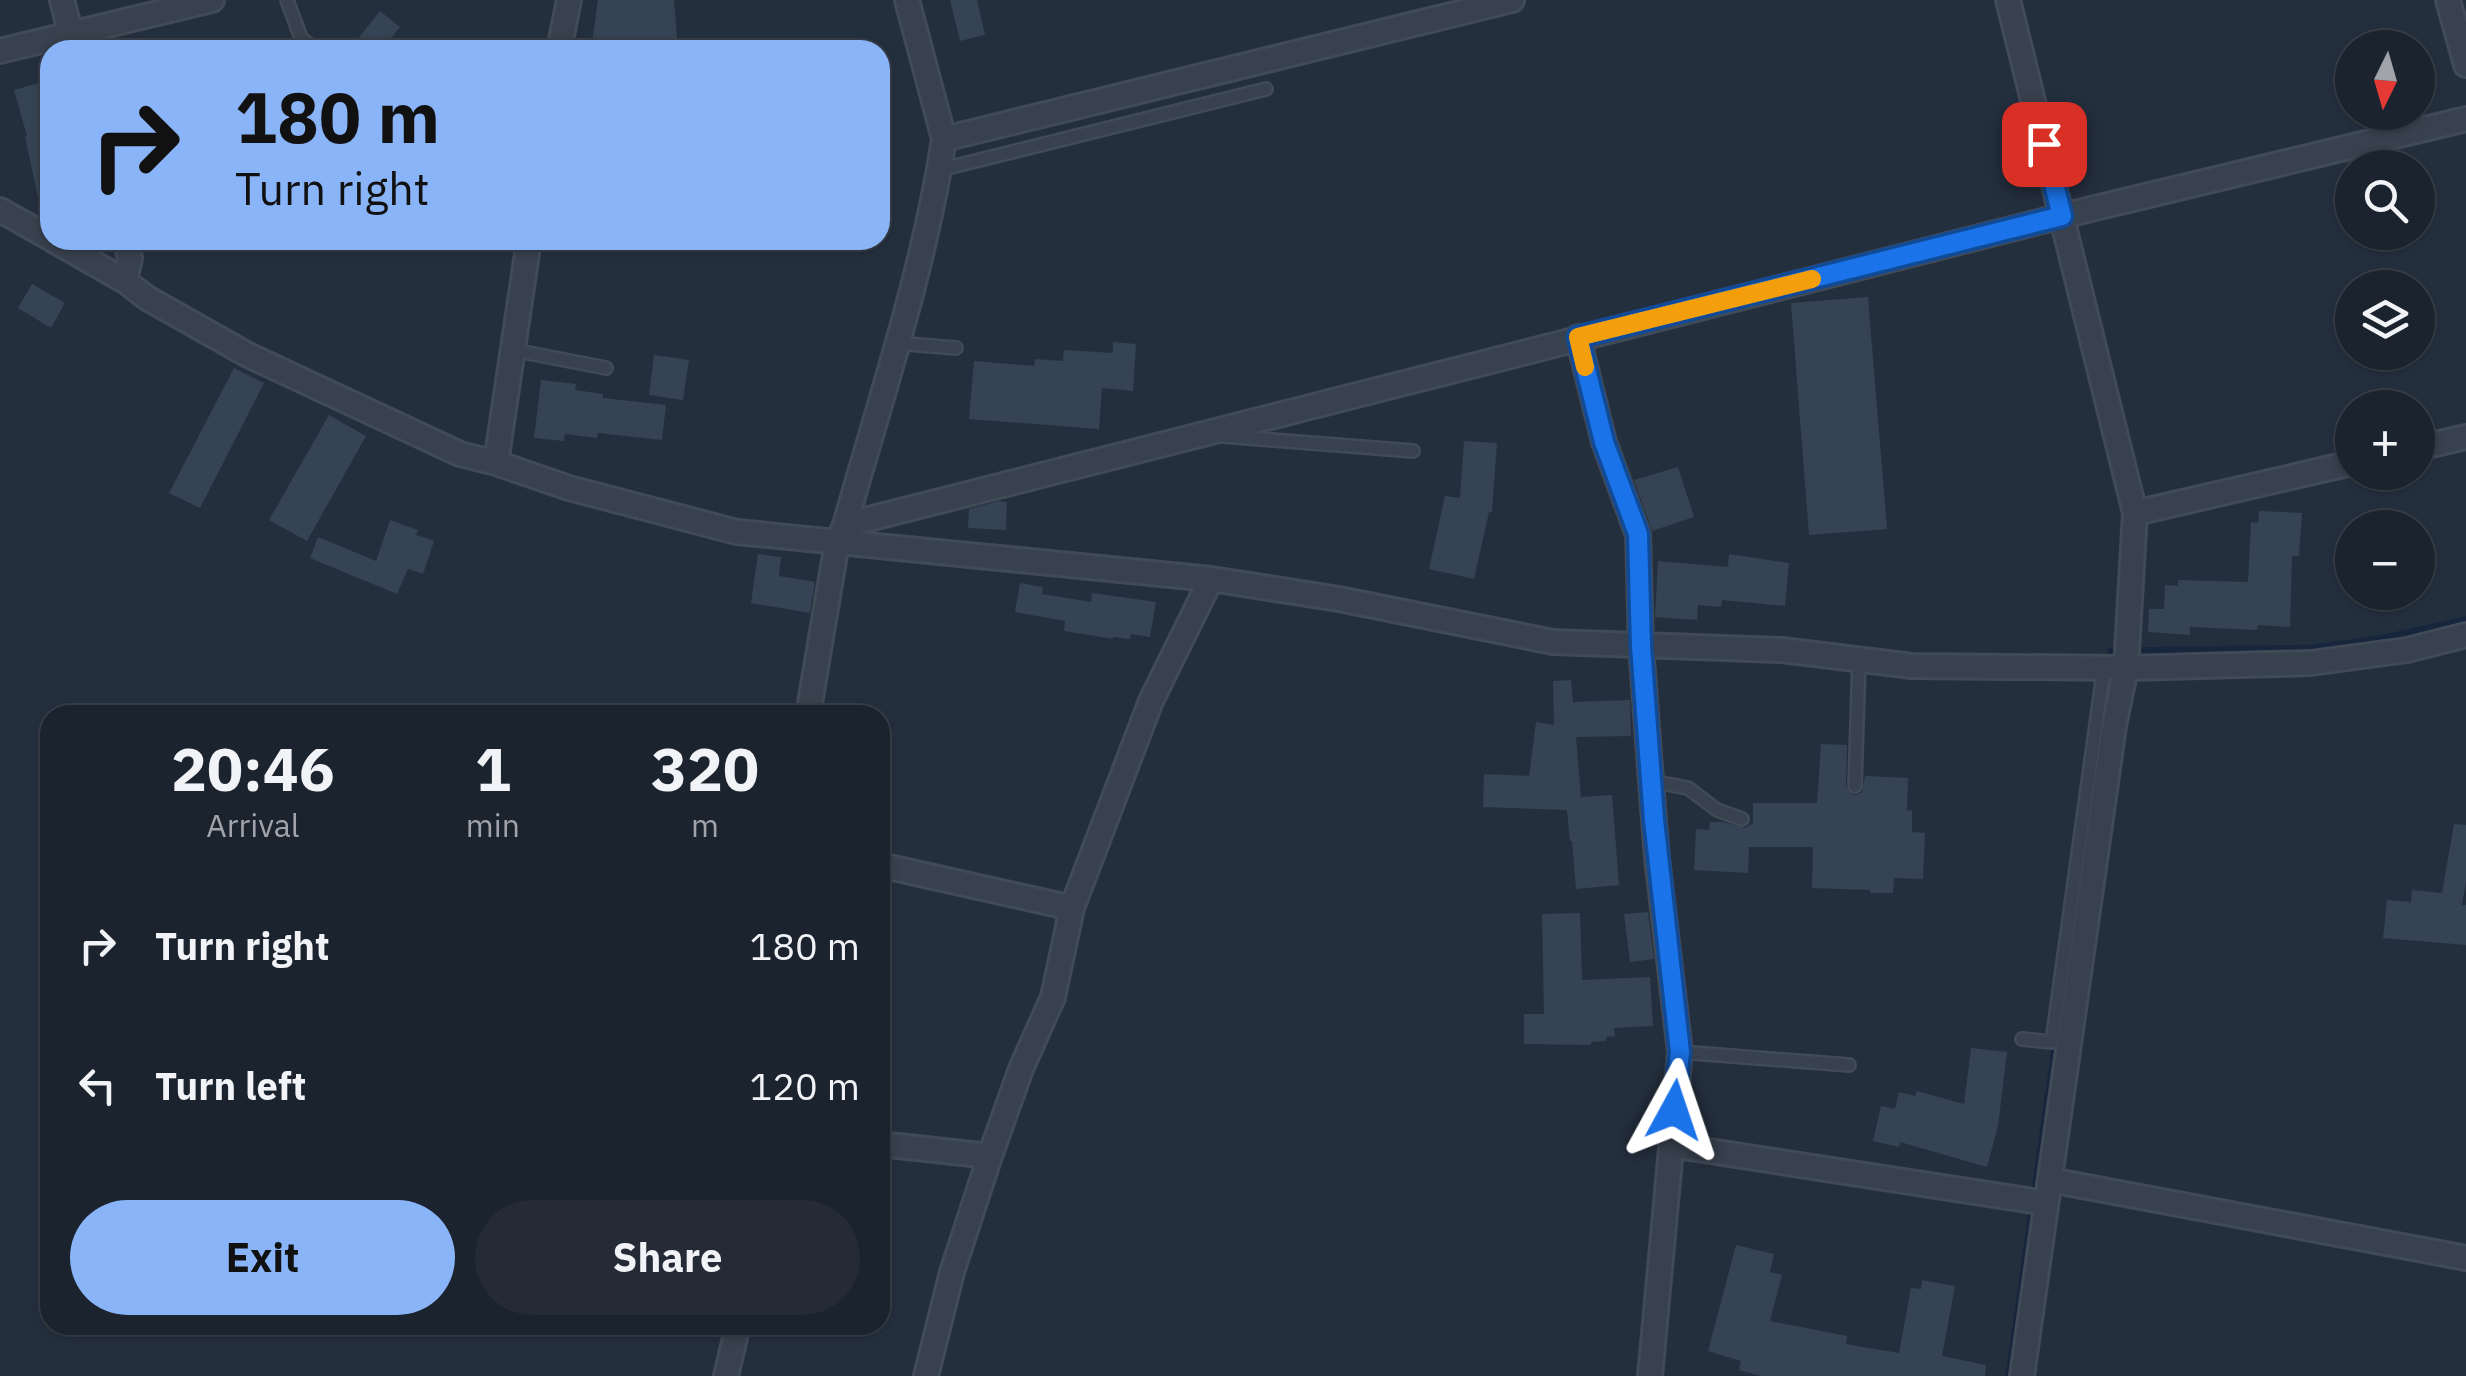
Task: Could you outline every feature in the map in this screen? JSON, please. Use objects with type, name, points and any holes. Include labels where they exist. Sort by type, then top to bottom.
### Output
[{"type":"street","points":[[62,0],[72,40]]},
{"type":"street","points":[[80,40],[212,0]]},
{"type":"street","points":[[562,40],[569,0]]},
{"type":"street","points":[[810,705],[841,534],[935,196],[944,139],[907,0]]},
{"type":"street","points":[[944,139],[1512,0]]},
{"type":"street","points":[[2008,0],[2135,513],[2115,668],[2114,726],[2022,1376]]},
{"type":"street","points":[[2448,0],[2466,65]]},
{"type":"street","points":[[0,51],[40,46]]},
{"type":"street","points":[[841,534],[1198,434],[2062,216],[2466,119]]},
{"type":"street","points":[[0,210],[40,232]]},
{"type":"street","points":[[71,250],[248,355],[460,454],[568,488],[736,532],[841,534],[1210,579],[1339,598],[1553,642],[1782,650],[1912,666],[2115,668],[2311,663],[2407,650],[2466,635]]},
{"type":"street","points":[[126,281],[128,250]]},
{"type":"street","points":[[496,463],[528,250]]},
{"type":"street","points":[[1578,337],[1604,442],[1638,534],[1651,782],[1680,1052],[1650,1376]]},
{"type":"street","points":[[2435,444],[2466,437]]},
{"type":"street","points":[[2135,513],[2335,467]]},
{"type":"street","points":[[926,1376],[952,1272],[990,1156],[1053,997],[1072,908],[1151,701],[1210,579]]},
{"type":"street","points":[[890,868],[1072,908]]},
{"type":"street","points":[[1671,1144],[2048,1192],[2466,1258]]},
{"type":"street","points":[[890,1145],[990,1156]]},
{"type":"street","points":[[726,1376],[736,1335]]},
{"type":"lane","points":[[287,0],[304,40]]},
{"type":"lane","points":[[939,170],[1266,89]]},
{"type":"lane","points":[[896,343],[956,348]]},
{"type":"lane","points":[[513,350],[606,368]]},
{"type":"lane","points":[[1198,434],[1413,451]]},
{"type":"lane","points":[[1855,786],[1860,660]]},
{"type":"lane","points":[[2022,1040],[2052,1042],[2115,668]]},
{"type":"lane","points":[[1651,782],[1688,788],[1717,810],[1742,819]]},
{"type":"lane","points":[[1680,1052],[1849,1065]]},
{"type":"building","points":[[598,0],[674,0],[677,40],[592,40]]},
{"type":"building","points":[[950,0],[977,0],[985,35],[960,41]]},
{"type":"building","points":[[380,11],[400,27],[390,40],[357,40]]},
{"type":"building","points":[[40,83],[40,207],[27,136],[14,90]]},
{"type":"building","points":[[32,284],[65,303],[51,328],[18,308]]},
{"type":"building","points":[[1868,297],[1887,529],[1809,535],[1791,303]]},
{"type":"building","points":[[1113,342],[1136,344],[1133,391],[1102,388],[1099,429],[969,419],[974,361],[1034,366],[1035,359],[1063,361],[1064,350],[1113,353]]},
{"type":"building","points":[[654,355],[689,360],[683,400],[649,395]]},
{"type":"building","points":[[234,368],[264,383],[200,508],[169,493]]},
{"type":"building","points":[[541,380],[576,384],[575,390],[603,394],[603,398],[666,405],[662,440],[598,433],[597,438],[565,434],[564,441],[534,438]]},
{"type":"building","points":[[329,415],[366,436],[307,541],[269,520]]},
{"type":"building","points":[[1464,441],[1497,443],[1492,512],[1474,579],[1429,569],[1445,496],[1460,498]]},
{"type":"building","points":[[1678,467],[1694,517],[1652,531],[1634,480]]},
{"type":"building","points":[[1007,502],[1006,530],[968,528],[969,509]]},
{"type":"building","points":[[2259,511],[2302,513],[2299,556],[2292,556],[2290,627],[2190,627],[2190,635],[2148,632],[2149,609],[2164,609],[2165,585],[2178,586],[2178,580],[2248,582],[2251,522],[2258,523]]},
{"type":"building","points":[[390,520],[418,530],[416,535],[434,541],[423,574],[408,569],[397,594],[310,558],[318,537],[376,561]]},
{"type":"building","points":[[758,554],[781,557],[779,576],[815,582],[810,613],[751,603]]},
{"type":"building","points":[[1729,554],[1789,563],[1785,606],[1722,600],[1721,607],[1698,605],[1697,620],[1655,617],[1658,561],[1728,567]]},
{"type":"building","points":[[1020,583],[1043,587],[1042,594],[1091,602],[1092,593],[1156,602],[1150,637],[1131,634],[1130,639],[1113,639],[1064,631],[1065,621],[1015,612]]},
{"type":"building","points":[[1571,680],[1573,702],[1630,700],[1631,736],[1576,737],[1581,797],[1612,795],[1619,885],[1576,889],[1567,810],[1483,807],[1484,774],[1529,776],[1536,722],[1554,725],[1553,681]]},
{"type":"building","points":[[1821,744],[1847,745],[1846,786],[1851,794],[1862,792],[1865,776],[1908,778],[1907,811],[1912,810],[1912,832],[1925,833],[1923,879],[1894,878],[1893,893],[1812,888],[1813,847],[1749,847],[1748,873],[1694,870],[1696,829],[1709,830],[1710,822],[1745,828],[1753,823],[1753,803],[1817,803]]},
{"type":"building","points":[[2454,824],[2466,825],[2462,905],[2466,905],[2466,945],[2383,938],[2387,900],[2411,902],[2412,890],[2442,893]]},
{"type":"building","points":[[1648,912],[1654,959],[1630,962],[1624,914]]},
{"type":"building","points":[[1580,913],[1582,980],[1650,977],[1653,1026],[1614,1028],[1615,1036],[1591,1045],[1524,1044],[1524,1014],[1544,1014],[1542,914]]},
{"type":"building","points":[[1971,1048],[2007,1052],[1998,1126],[1987,1167],[1900,1142],[1899,1147],[1873,1141],[1881,1106],[1895,1109],[1899,1092],[1915,1096],[1917,1091],[1964,1104]]},
{"type":"building","points":[[1736,1245],[1774,1254],[1770,1272],[1782,1275],[1770,1321],[1847,1336],[1846,1344],[1899,1353],[1911,1288],[1921,1289],[1922,1280],[1955,1286],[1942,1356],[1986,1365],[1985,1376],[1761,1376],[1739,1370],[1741,1361],[1708,1351]]},
{"type":"waterway","points":[[2097,761],[2112,652],[2314,649],[2466,621]]},
{"type":"waterway","points":[[2010,1376],[2058,1034]]},
{"type":"slow traffic","points":[[1585,367],[1578,337],[1812,279]]},
{"type":"route","points":[[1674,1110],[1680,1052],[1654,820],[1641,646],[1638,534],[1604,442],[1578,337],[2062,216],[2044,144]]}]
